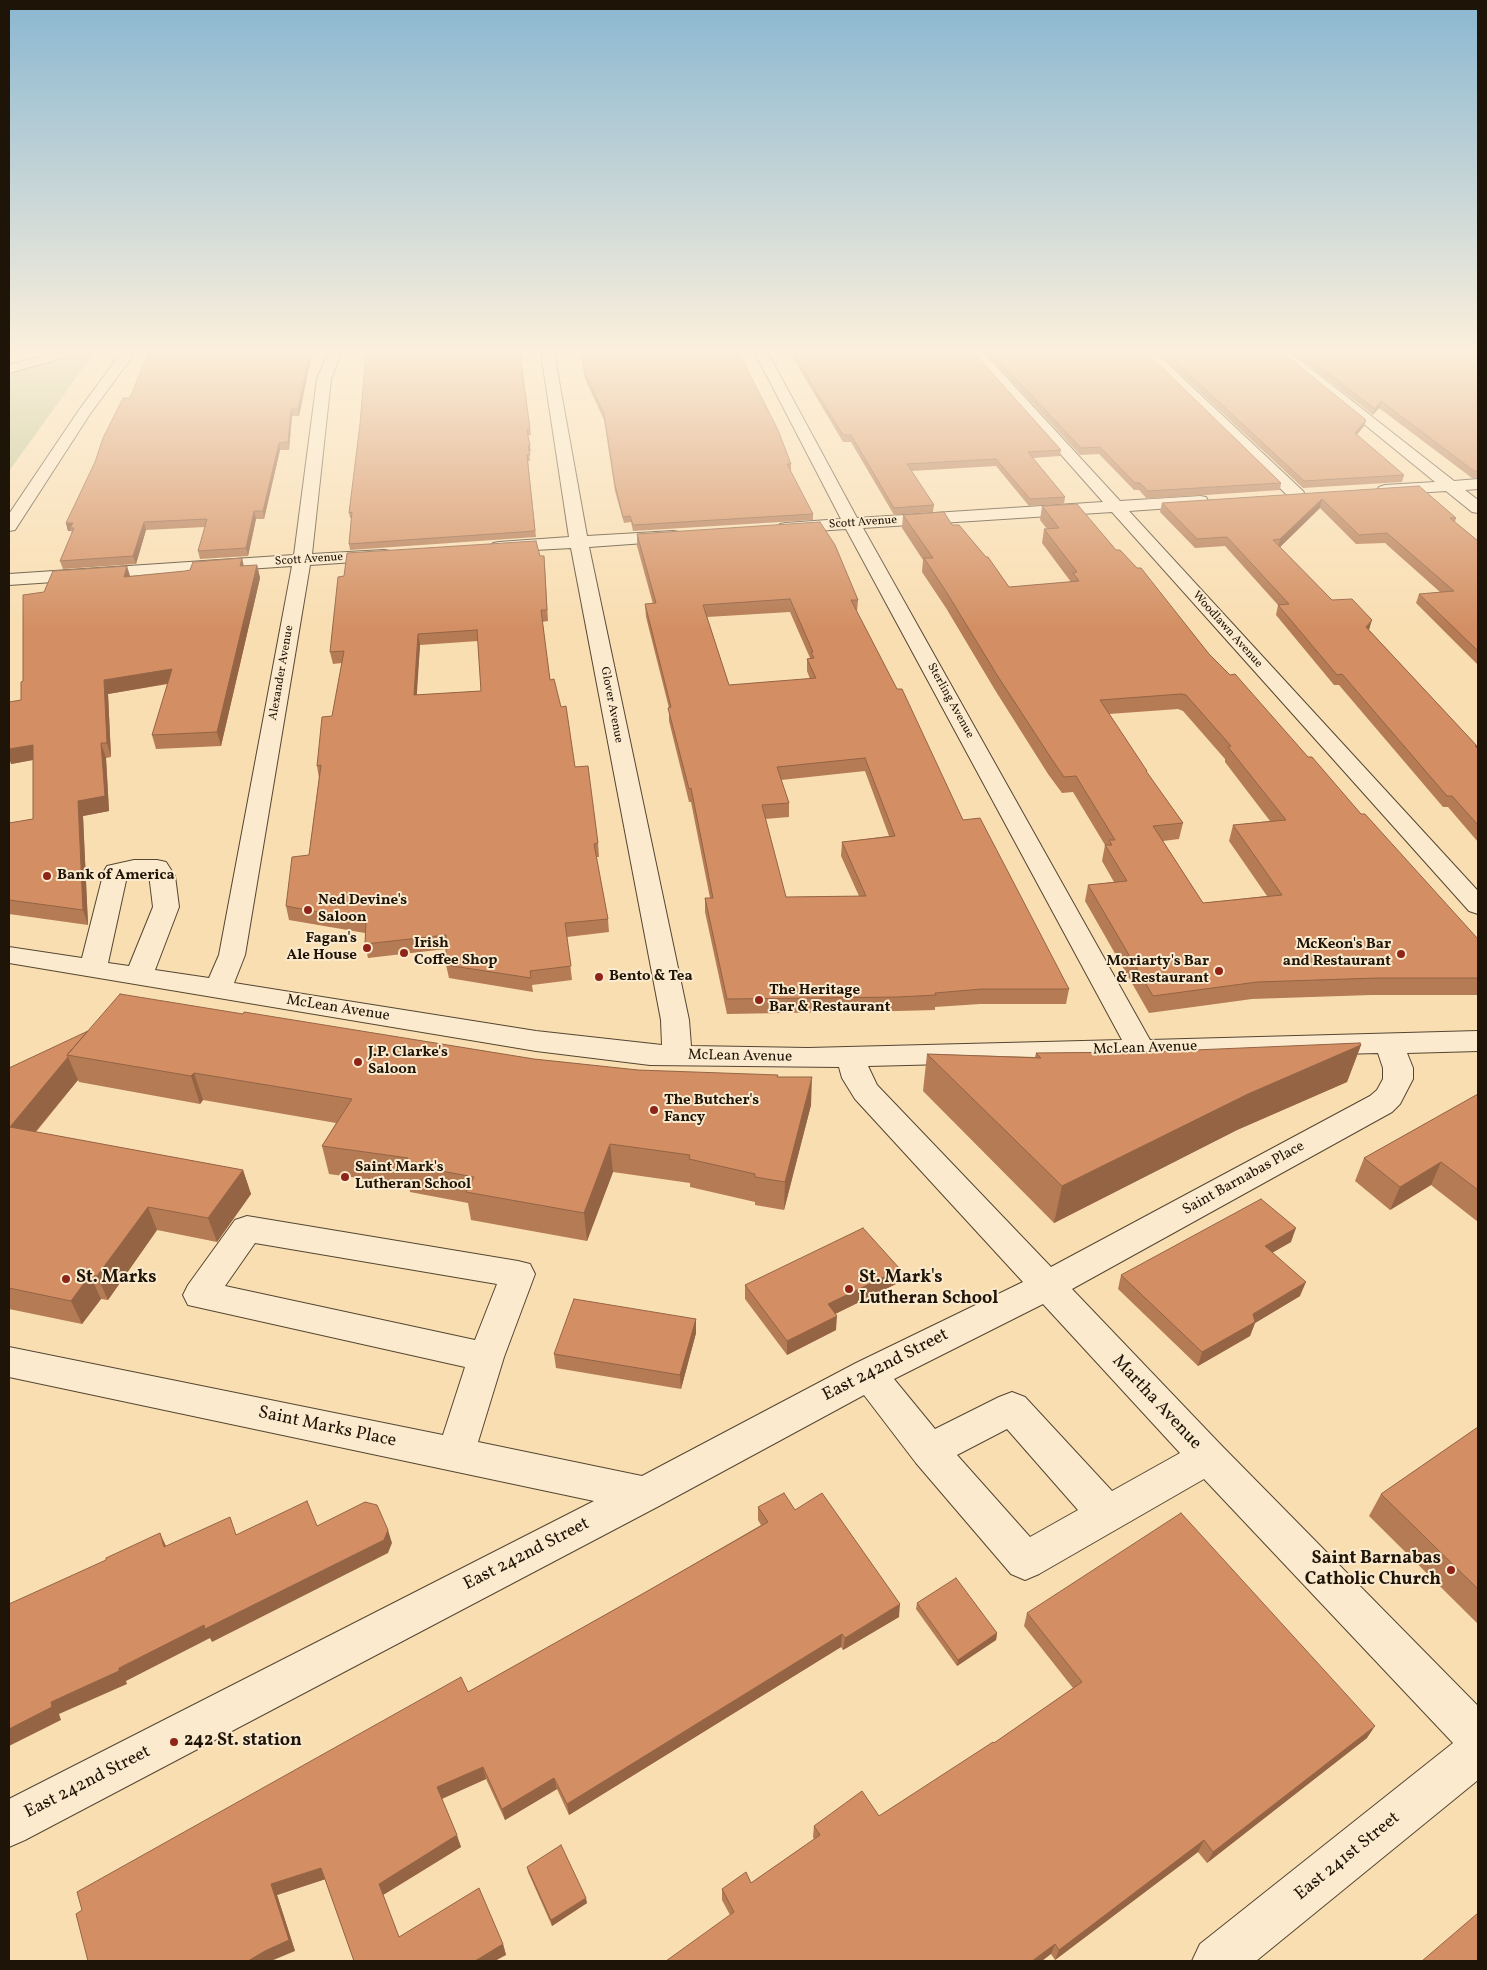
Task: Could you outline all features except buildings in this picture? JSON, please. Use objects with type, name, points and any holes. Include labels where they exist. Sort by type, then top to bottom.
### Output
[{"type":"street","points":[[9,526],[14,510],[61,445]]},
{"type":"street","name":"Alexander Avenue","points":[[216,989],[224,978],[232,955],[302,560],[316,445]]},
{"type":"street","name":"Glover Avenue","points":[[562,445],[578,542],[675,1020],[677,1056]]},
{"type":"street","name":"Sterling Avenue","points":[[810,445],[1140,1049]]},
{"type":"street","name":"Woodlawn Avenue","points":[[1060,445],[1478,906]]},
{"type":"street","points":[[1245,445],[1297,495]]},
{"type":"street","points":[[1399,445],[1478,508]]},
{"type":"street","points":[[1364,491],[1478,484]]},
{"type":"street","points":[[1278,496],[1316,494]]},
{"type":"street","name":"Scott Avenue","points":[[774,529],[1221,500]]},
{"type":"street","points":[[480,548],[686,535]]},
{"type":"street","name":"Scott Avenue","points":[[9,579],[401,554]]},
{"type":"street","points":[[93,969],[116,871],[134,867],[157,866],[162,876],[166,907],[139,976]]},
{"type":"street","name":"McLean Avenue","points":[[9,955],[536,1041],[650,1055],[770,1058],[851,1057],[1478,1041]]},
{"type":"street","name":"Saint Barnabas Place","points":[[1047,1286],[1381,1104],[1389,1097],[1398,1079],[1398,1068],[1388,1042]]},
{"type":"street","name":"Martha Avenue","points":[[851,1057],[857,1078],[866,1092],[1208,1457],[1478,1737]]},
{"type":"street","points":[[455,1455],[486,1357],[518,1274],[247,1228],[200,1295],[486,1357]]},
{"type":"street","name":"East 242nd Street","points":[[9,1824],[645,1494],[869,1374],[1047,1286]]},
{"type":"street","name":"Saint Marks Place","points":[[9,1362],[645,1494]]},
{"type":"street","points":[[869,1374],[929,1451],[1025,1561],[1208,1457]]},
{"type":"street","points":[[929,1451],[1012,1408],[1107,1514]]},
{"type":"street","name":"East 241st Street","points":[[1217,1961],[1478,1752]]},
{"type":"green space","points":[[9,445],[28,445],[9,471]]},
{"type":"place","name":"Bank of America","points":[[47,876]]},
{"type":"place","name":"Ned Devine's Saloon","points":[[308,910]]},
{"type":"place","name":"Fagan's Ale House","points":[[367,948]]},
{"type":"place","name":"Irish Coffee Shop","points":[[404,953]]},
{"type":"place","name":"McKeon's Bar and Restaurant","points":[[1401,954]]},
{"type":"place","name":"Moriarty's Bar & Restaurant","points":[[1219,971]]},
{"type":"place","name":"Bento & Tea","points":[[599,977]]},
{"type":"place","name":"The Heritage Bar & Restaurant","points":[[759,1000]]},
{"type":"place","name":"J.P. Clarke's Saloon","points":[[358,1062]]},
{"type":"place","name":"The Butcher's Fancy","points":[[654,1110]]},
{"type":"place","name":"Saint Mark's Lutheran School","points":[[345,1177]]},
{"type":"place","name":"St. Marks","points":[[66,1279]]},
{"type":"place","name":"St. Mark's Lutheran School","points":[[849,1289]]},
{"type":"place","name":"Saint Barnabas Catholic Church","points":[[1451,1570]]},
{"type":"place","name":"242 St. station","points":[[174,1742]]}]
